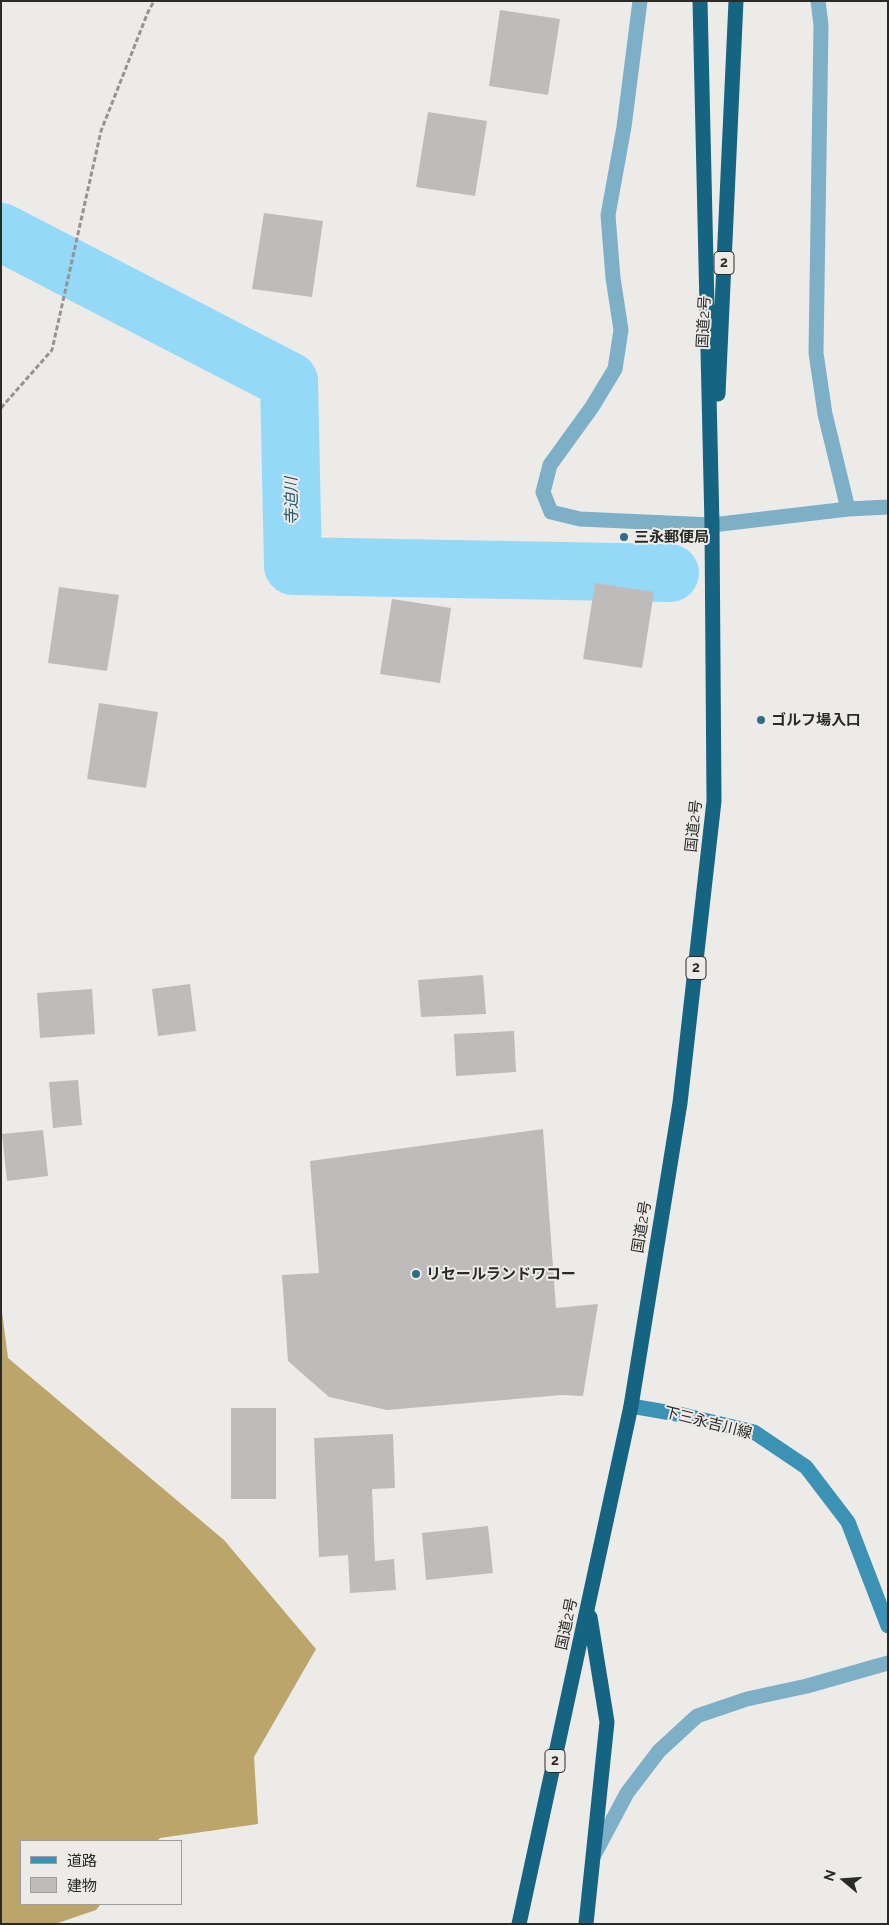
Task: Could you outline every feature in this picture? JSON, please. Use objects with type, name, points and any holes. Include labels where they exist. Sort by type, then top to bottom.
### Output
[{"type":"highway","name":"国道2号","points":[[519,1920],[631,1406],[680,1103],[714,801],[712,525],[700,1]]},
{"type":"highway","name":"国道2号","points":[[712,525],[736,1]]},
{"type":"highway","points":[[586,1924],[607,1722],[588,1608]]},
{"type":"main road","name":"下三永吉川線","points":[[631,1406],[683,1415],[754,1432],[806,1467],[848,1522],[888,1626]]},
{"type":"street","points":[[640,1],[624,127],[608,215],[613,278],[621,330],[614,369],[592,407],[550,465],[543,492],[551,512],[580,519],[712,525],[848,509],[888,508]]},
{"type":"street","points":[[818,1],[821,25],[816,352],[825,414],[848,509]]},
{"type":"street","points":[[593,1856],[627,1792],[659,1751],[697,1716],[747,1699],[807,1686],[888,1663]]},
{"type":"path","points":[[1,408],[52,350],[100,131],[154,1]]},
{"type":"shaded area","points":[[1,1304],[8,1358],[224,1540],[316,1649],[254,1757],[258,1824],[160,1838],[158,1840],[20,1840],[20,1905],[100,1905],[96,1910],[55,1924],[1,1924]]},
{"type":"building","points":[[500,10],[560,19],[548,95],[489,86]]},
{"type":"building","points":[[428,112],[487,121],[475,196],[416,187]]},
{"type":"building","points":[[264,213],[323,221],[312,297],[252,289]]},
{"type":"building","points":[[595,583],[654,592],[642,668],[583,659]]},
{"type":"building","points":[[59,587],[119,595],[107,671],[48,663]]},
{"type":"building","points":[[392,599],[451,608],[440,683],[380,674]]},
{"type":"building","points":[[99,703],[158,712],[146,788],[87,779]]},
{"type":"building","points":[[483,975],[486,1014],[421,1017],[418,980]]},
{"type":"building","points":[[190,984],[196,1031],[158,1036],[152,989]]},
{"type":"building","points":[[92,989],[95,1034],[40,1038],[37,993]]},
{"type":"building","points":[[514,1031],[516,1072],[456,1076],[454,1034]]},
{"type":"building","points":[[78,1080],[82,1125],[53,1128],[49,1082]]},
{"type":"building","points":[[543,1129],[556,1308],[598,1304],[583,1396],[562,1395],[387,1410],[329,1397],[288,1361],[282,1275],[319,1273],[310,1161]]},
{"type":"building","points":[[43,1130],[48,1176],[7,1181],[2,1134]]},
{"type":"building","points":[[231,1408],[276,1408],[276,1499],[231,1499]]},
{"type":"building","points":[[393,1434],[395,1488],[372,1489],[375,1561],[394,1559],[396,1590],[350,1593],[348,1555],[319,1557],[314,1438]]},
{"type":"building","points":[[488,1526],[493,1573],[426,1580],[422,1533]]},
{"type":"waterway","name":"寺迫川","points":[[1,232],[289,381],[293,566],[670,573]]},
{"type":"place","name":"三永郵便局","points":[[624,537]]},
{"type":"place","name":"ゴルフ場入口","points":[[761,720]]},
{"type":"place","name":"リセールランドワコー","points":[[416,1274]]}]
